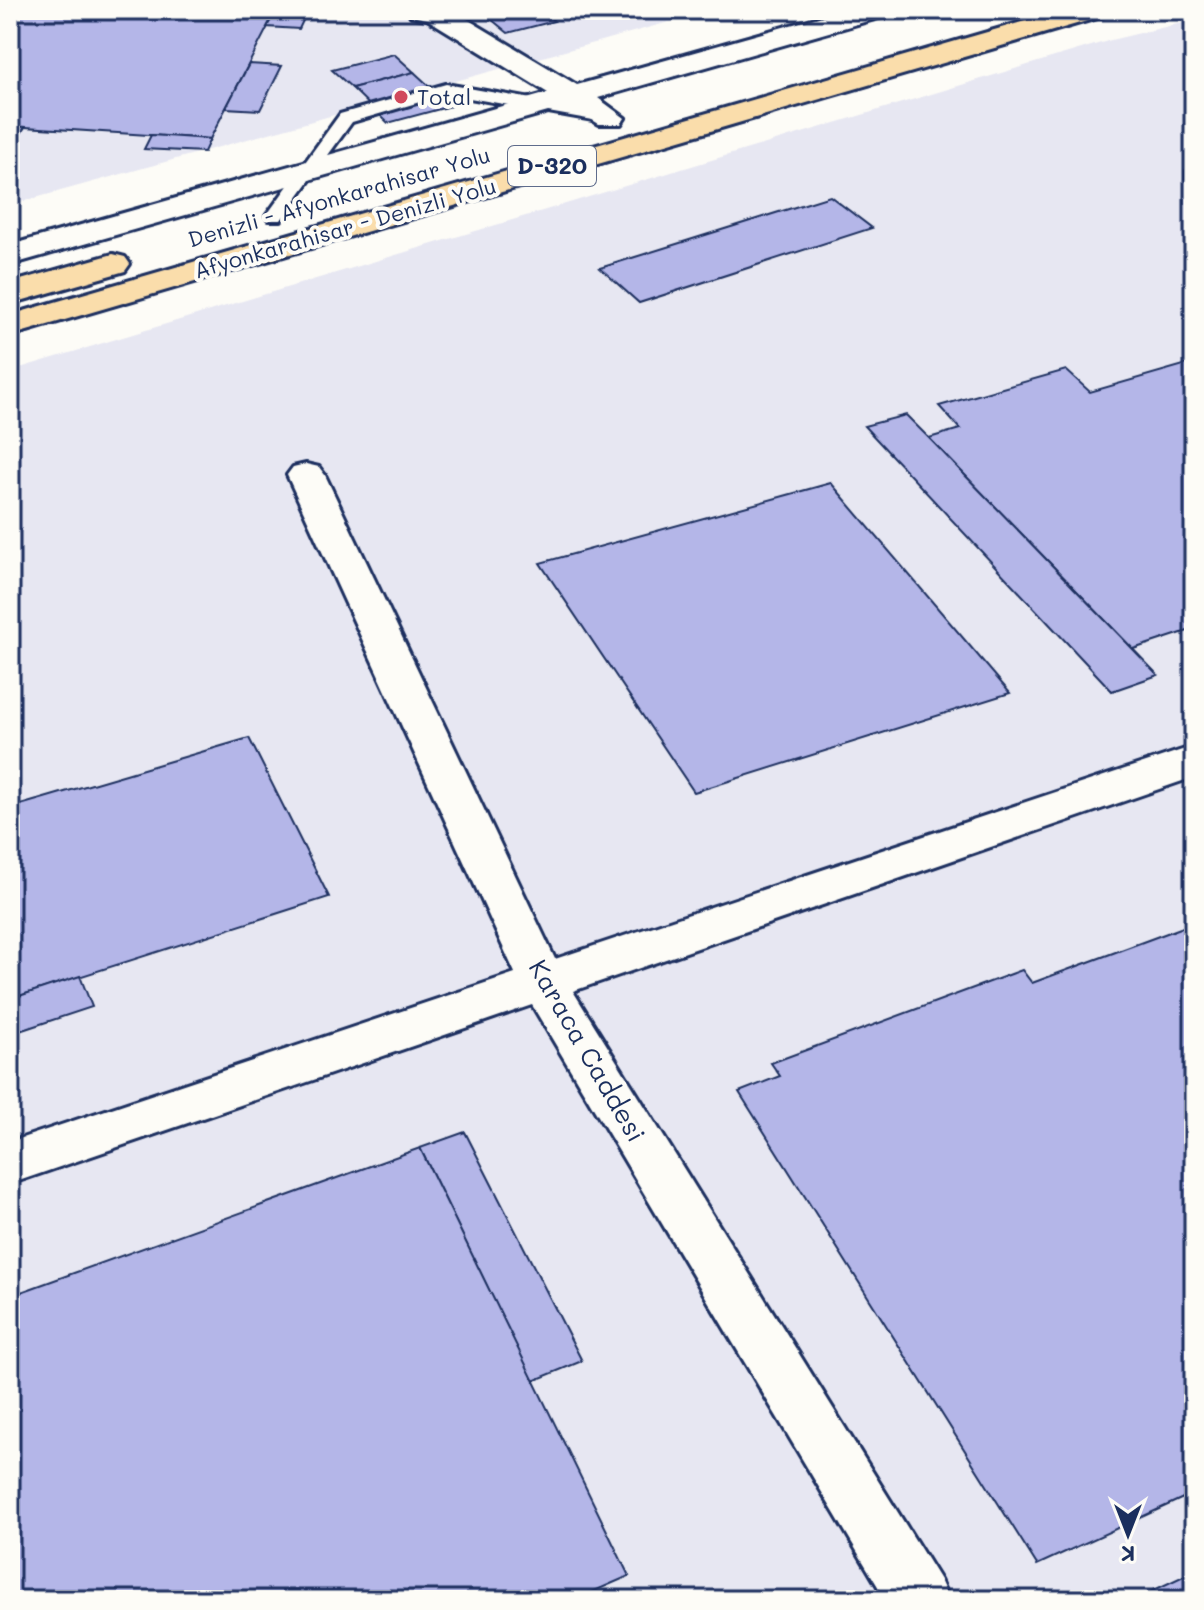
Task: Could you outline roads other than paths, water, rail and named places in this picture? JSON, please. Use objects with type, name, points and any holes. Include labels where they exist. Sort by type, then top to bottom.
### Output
[{"type":"highway","points":[[900,36],[991,10]]},
{"type":"highway","name":"Afyonkarahisar - Denizli Yolu","points":[[10,326],[1094,10]]},
{"type":"highway","name":"D-320","points":[[549,136],[640,109]]},
{"type":"highway","name":"Denizli - Afyonkarahisar Yolu","points":[[260,220],[321,203]]},
{"type":"highway","points":[[10,294],[143,255]]},
{"type":"street","points":[[421,10],[434,11],[610,118]]},
{"type":"street","points":[[10,255],[875,10]]},
{"type":"street","name":"Karaca Caddesi","points":[[306,475],[542,981],[919,1600]]},
{"type":"street","points":[[10,1163],[1194,761]]},
{"type":"lane","points":[[260,220],[310,172],[346,118],[446,89],[610,118]]},
{"type":"place","name":"Total","points":[[401,97]]}]
